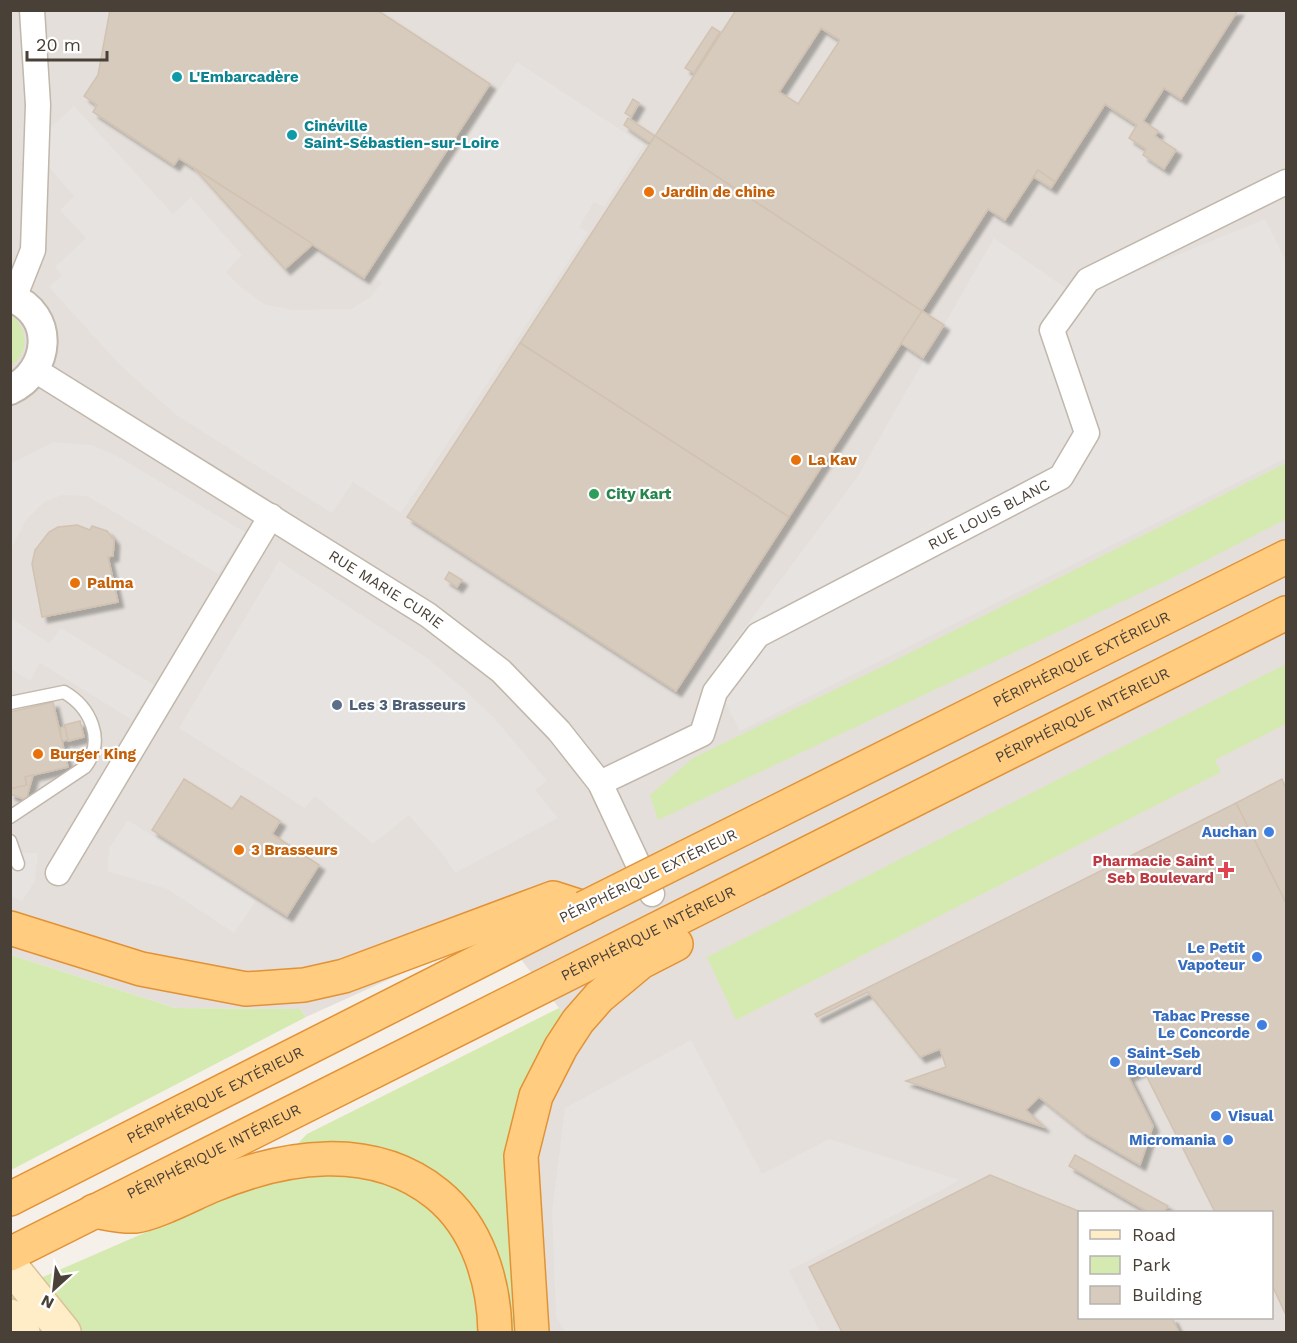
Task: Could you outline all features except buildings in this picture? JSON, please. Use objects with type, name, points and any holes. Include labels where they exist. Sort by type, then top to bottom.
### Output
[{"type":"highway","name":"PÉRIPHÉRIQUE EXTÉRIEUR","points":[[10,1199],[584,908],[1287,557]]},
{"type":"highway","name":"PÉRIPHÉRIQUE INTÉRIEUR","points":[[10,1254],[94,1211],[715,913],[822,846],[1287,613]]},
{"type":"highway","points":[[10,928],[141,969],[246,989],[304,985],[344,976],[553,898],[584,908]]},
{"type":"highway","points":[[532,1332],[521,1156],[536,1095],[547,1070],[578,1021],[634,953]]},
{"type":"highway","points":[[94,1211],[135,1216],[214,1184],[269,1166],[309,1158],[366,1162],[397,1170],[426,1186],[443,1199],[473,1238],[493,1299],[495,1332]]},
{"type":"main road","points":[[10,1265],[62,1330]]},
{"type":"main road","points":[[10,1316],[23,1332]]},
{"type":"street","points":[[10,390],[26,381],[35,370],[43,351],[40,327],[32,312],[12,298],[33,250],[38,105],[32,10]]},
{"type":"street","name":"RUE LOUIS BLANC","points":[[600,783],[702,734],[716,692],[758,635],[1061,477],[1087,434],[1052,330],[1088,280],[1287,182]]},
{"type":"street","name":"RUE MARIE CURIE","points":[[35,370],[428,615],[501,670],[559,731],[600,783],[652,894]]},
{"type":"street","points":[[58,873],[271,516]]},
{"type":"lane","points":[[10,703],[64,692],[76,699],[87,711],[93,726],[95,746],[93,756],[85,767],[10,817]]},
{"type":"lane","points":[[10,841],[18,864]]},
{"type":"shaded area","points":[[11,11],[1286,11],[1286,1332],[544,1332],[532,1153],[576,1034],[559,1008],[498,930],[306,1017],[300,1009],[175,1008],[11,955]]},
{"type":"shaded area","points":[[517,62],[644,145],[604,207],[594,202],[579,227],[588,232],[401,513],[353,482],[332,513],[176,415],[120,365],[49,287],[62,275],[55,267],[86,238],[60,210],[74,196],[47,165],[46,132],[74,106],[173,214],[191,197],[242,255],[226,272],[241,287],[264,304],[293,310],[351,309],[371,297],[382,282],[376,279]]},
{"type":"shaded area","points":[[1265,219],[1286,261],[1286,458],[740,731],[711,673],[856,479],[994,238],[1077,296]]},
{"type":"shaded area","points":[[53,442],[92,445],[117,456],[245,532],[218,574],[87,496],[62,495],[44,502],[26,520],[11,549],[11,463]]},
{"type":"shaded area","name":"Les 3 Brasseurs","points":[[279,561],[427,658],[464,689],[497,721],[547,781],[535,790],[558,818],[455,873],[442,853],[409,815],[373,844],[315,796],[305,808],[179,728]]},
{"type":"shaded area","points":[[11,618],[49,643],[61,628],[154,685],[132,720],[40,663],[30,681],[11,669]]},
{"type":"shaded area","points":[[128,820],[256,901],[234,933],[167,889],[107,871],[110,847]]},
{"type":"shaded area","points":[[10,853],[38,853],[35,881],[22,901],[11,896]]},
{"type":"shaded area","points":[[691,1040],[762,1174],[829,1139],[960,1180],[789,1271],[820,1332],[565,1332],[556,1317],[552,1212],[565,1108]]},
{"type":"green space","points":[[10,314],[20,326],[24,340],[21,354],[11,366]]},
{"type":"green space","points":[[1286,463],[1286,519],[1170,579],[658,820],[650,795],[693,758],[896,660]]},
{"type":"green space","points":[[1286,664],[1286,724],[1215,760],[1221,772],[736,1020],[707,957]]},
{"type":"green space","points":[[11,955],[175,1008],[300,1009],[306,1017],[11,1170]]},
{"type":"green space","points":[[559,1008],[576,1034],[532,1153],[544,1332],[11,1332],[11,1291],[261,1182],[307,1134]]},
{"type":"place","name":"L'Embarcadère","points":[[177,77]]},
{"type":"place","name":"Cinéville Saint-Sébastien-sur-Loire","points":[[292,135]]},
{"type":"place","name":"Jardin de chine","points":[[649,192]]},
{"type":"place","name":"La Kav","points":[[796,460]]},
{"type":"place","name":"City Kart","points":[[594,494]]},
{"type":"place","name":"Palma","points":[[75,583]]},
{"type":"place","name":"Les 3 Brasseurs","points":[[337,705]]},
{"type":"place","name":"Burger King","points":[[38,754]]},
{"type":"place","name":"Auchan","points":[[1269,832]]},
{"type":"place","name":"3 Brasseurs","points":[[239,850]]},
{"type":"place","name":"Pharmacie Saint Seb Boulevard","points":[[1226,870]]},
{"type":"place","name":"Le Petit Vapoteur","points":[[1257,957]]},
{"type":"place","name":"Tabac Presse Le Concorde","points":[[1262,1025]]},
{"type":"place","name":"Saint-Seb Boulevard","points":[[1115,1062]]},
{"type":"place","name":"Visual","points":[[1216,1116]]},
{"type":"place","name":"Micromania","points":[[1228,1140]]}]
